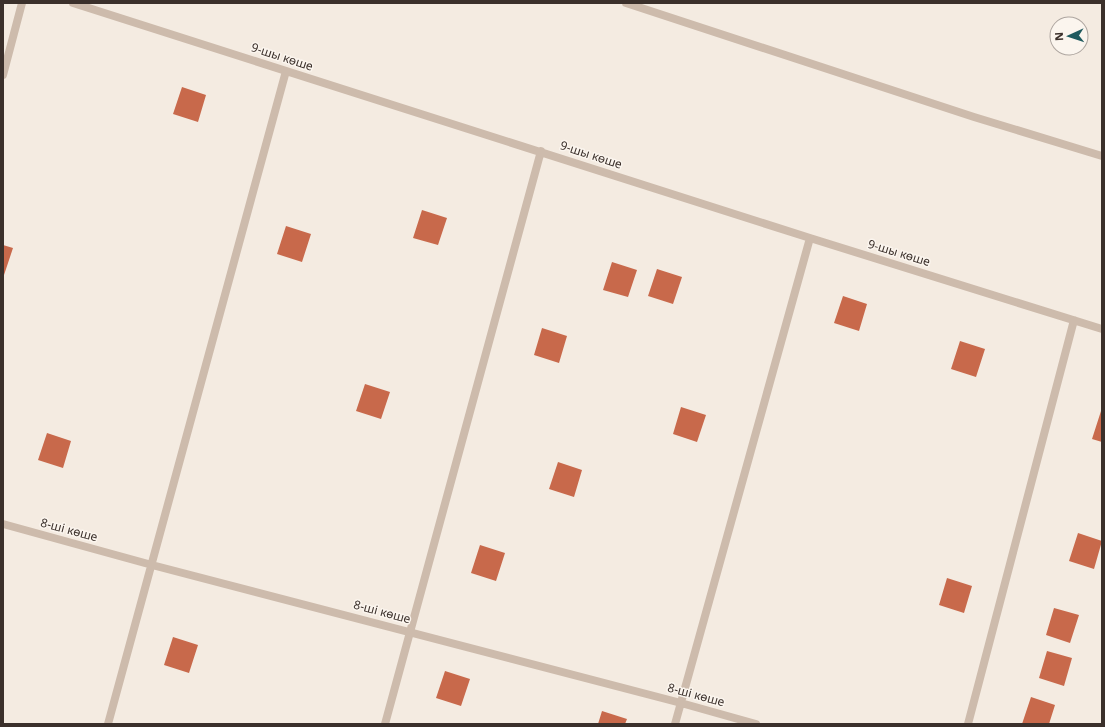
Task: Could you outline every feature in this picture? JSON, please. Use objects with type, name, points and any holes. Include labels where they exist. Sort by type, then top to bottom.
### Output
[{"type":"lane","points":[[3,75],[22,3]]},
{"type":"lane","name":"9-шы көше","points":[[73,3],[286,72],[541,151],[810,238],[1102,329]]},
{"type":"lane","points":[[626,3],[974,117],[1102,156]]},
{"type":"lane","points":[[108,724],[286,72]]},
{"type":"lane","points":[[385,724],[541,151]]},
{"type":"lane","points":[[675,724],[810,238]]},
{"type":"lane","points":[[968,724],[1074,320]]},
{"type":"lane","name":"8-ші көше","points":[[3,524],[152,565],[681,703],[756,724]]},
{"type":"building","points":[[182,87],[206,95],[198,122],[173,114]]},
{"type":"building","points":[[422,210],[447,218],[438,245],[413,238]]},
{"type":"building","points":[[286,226],[311,234],[302,262],[277,254]]},
{"type":"building","points":[[3,245],[13,248],[3,278]]},
{"type":"building","points":[[612,262],[637,270],[628,297],[603,290]]},
{"type":"building","points":[[657,269],[682,277],[673,304],[648,296]]},
{"type":"building","points":[[843,296],[867,304],[859,331],[834,323]]},
{"type":"building","points":[[542,328],[567,336],[559,363],[534,355]]},
{"type":"building","points":[[960,341],[985,349],[976,377],[951,369]]},
{"type":"building","points":[[365,384],[390,392],[381,419],[356,411]]},
{"type":"building","points":[[681,407],[706,415],[697,442],[673,434]]},
{"type":"building","points":[[1101,411],[1102,412],[1102,442],[1092,439]]},
{"type":"building","points":[[47,433],[71,441],[63,468],[38,460]]},
{"type":"building","points":[[558,462],[582,470],[574,497],[549,489]]},
{"type":"building","points":[[1078,533],[1102,541],[1094,569],[1069,561]]},
{"type":"building","points":[[480,545],[505,553],[496,581],[471,573]]},
{"type":"building","points":[[947,578],[972,586],[964,613],[939,605]]},
{"type":"building","points":[[1054,608],[1079,615],[1070,643],[1046,635]]},
{"type":"building","points":[[173,637],[198,645],[189,673],[164,665]]},
{"type":"building","points":[[1047,651],[1072,658],[1064,686],[1039,678]]},
{"type":"building","points":[[445,671],[470,679],[461,706],[436,698]]},
{"type":"building","points":[[1031,697],[1055,705],[1049,724],[1022,724]]},
{"type":"building","points":[[602,711],[627,719],[625,724],[598,724]]}]
